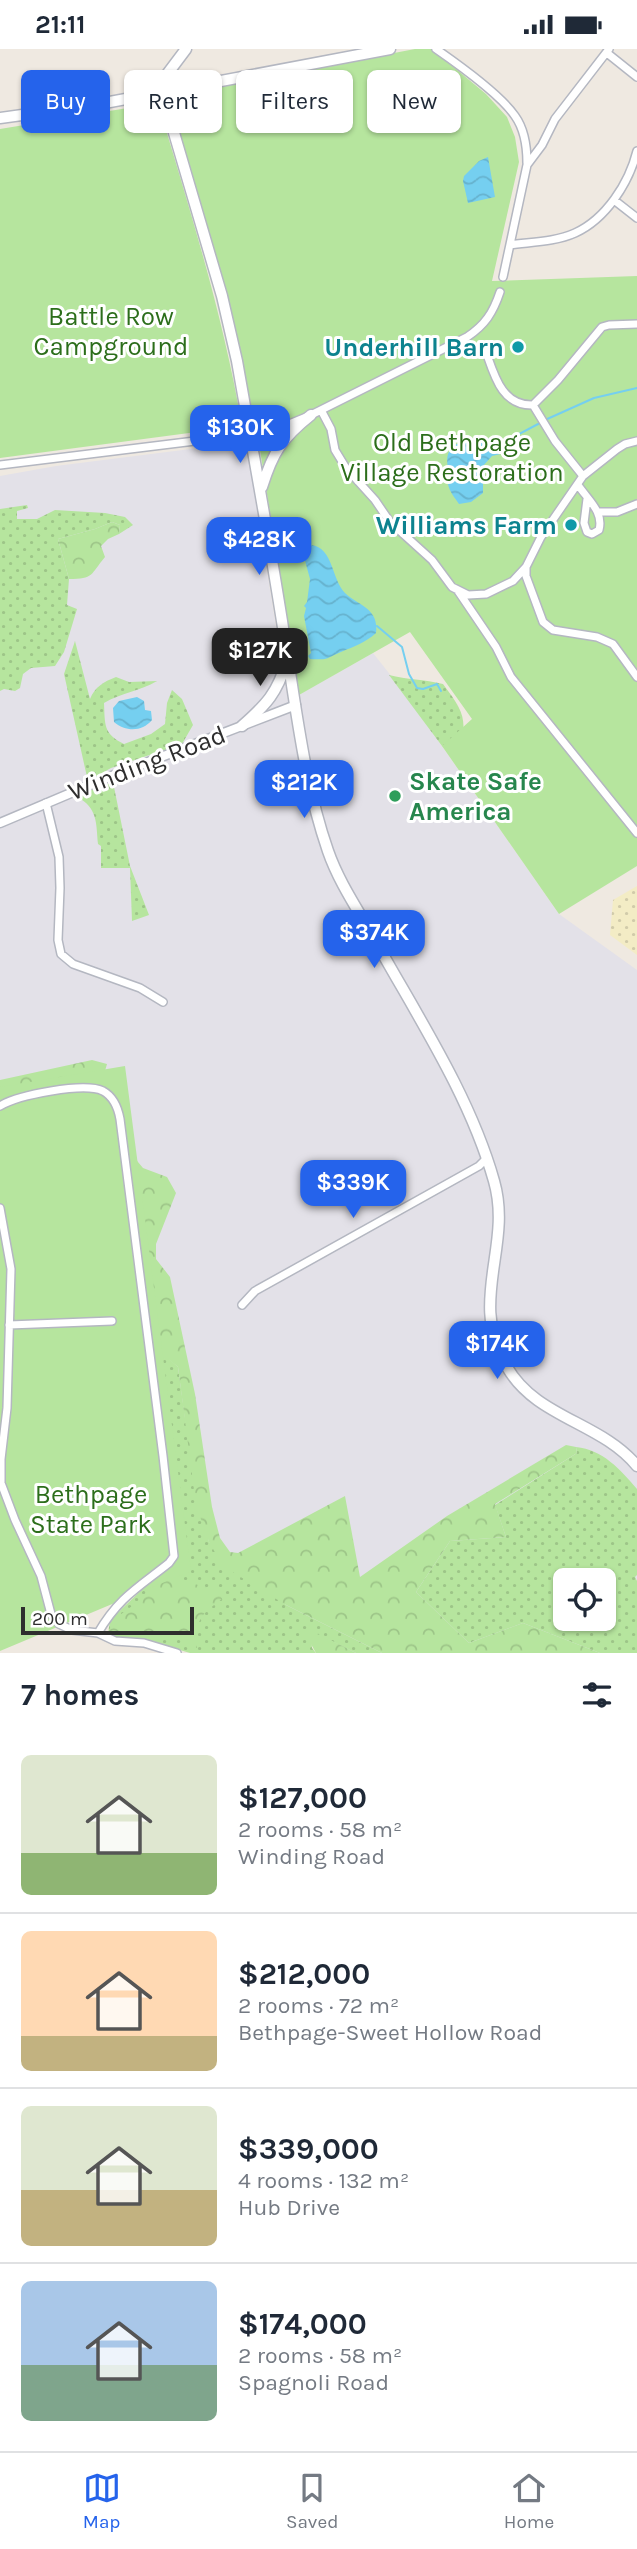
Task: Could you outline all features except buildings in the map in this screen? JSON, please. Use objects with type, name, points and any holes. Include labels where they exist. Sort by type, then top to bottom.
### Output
[{"type":"main road","points":[[170,70],[186,49]]},
{"type":"main road","points":[[222,81],[390,49]]},
{"type":"main road","points":[[0,118],[124,99]]},
{"type":"main road","points":[[174,133],[222,296],[237,361],[308,776],[329,852],[459,1093],[494,1180],[500,1217],[489,1290],[489,1314],[494,1338],[505,1364],[519,1385],[537,1402],[611,1441],[637,1466]]},
{"type":"main road","points":[[261,491],[270,460],[278,446],[316,412]]},
{"type":"main road","points":[[242,726],[270,701],[280,684],[288,657]]},
{"type":"street","points":[[436,49],[500,99],[516,116],[527,144],[527,165],[503,277]]},
{"type":"street","points":[[527,165],[542,145],[555,119],[608,51],[637,77]]},
{"type":"street","points":[[510,245],[561,238],[576,233],[598,217],[614,199],[629,175],[637,151]]},
{"type":"street","points":[[614,199],[637,218]]},
{"type":"street","points":[[0,465],[276,429],[467,337],[491,316],[500,292]]},
{"type":"street","points":[[533,405],[558,380],[602,327],[609,324],[637,324]]},
{"type":"street","points":[[485,349],[506,396],[518,403],[533,405]]},
{"type":"street","points":[[533,405],[583,476]]},
{"type":"street","points":[[316,412],[331,429],[335,450],[345,468],[375,500],[390,522],[432,560],[458,591],[496,647],[511,677],[637,833]]},
{"type":"street","points":[[458,591],[468,595],[486,594],[514,581],[526,567],[542,534],[563,502],[583,476],[617,449],[637,442]]},
{"type":"street","points":[[578,485],[599,512],[599,530],[589,534],[584,527],[587,499]]},
{"type":"street","points":[[599,512],[617,512],[637,504]]},
{"type":"street","points":[[526,567],[526,576],[543,622],[553,630],[597,636],[613,644],[637,677]]},
{"type":"street","points":[[514,581],[522,582],[530,588]]},
{"type":"street","name":"Winding Road","points":[[0,823],[296,705]]},
{"type":"street","points":[[46,803],[59,857],[58,940],[61,954],[72,964],[140,988],[163,1002]]},
{"type":"street","points":[[0,1107],[20,1098],[85,1088],[102,1090],[109,1095],[120,1119],[174,1556],[169,1563],[127,1594],[107,1617],[98,1633]]},
{"type":"street","points":[[243,1305],[255,1291],[479,1166],[486,1159]]},
{"type":"street","points":[[0,1208],[11,1269],[7,1408],[1,1483],[41,1576],[51,1614],[59,1624],[72,1630],[98,1633],[115,1641],[144,1643],[177,1653]]},
{"type":"street","points":[[9,1325],[111,1321]]},
{"type":"shaded area","points":[[246,442],[288,701],[373,653],[407,696],[559,914],[637,970],[637,1653],[349,1653],[191,1571],[0,1087],[0,476],[56,466]]},
{"type":"green space","name":"Old Bethpage Village Restoration","points":[[415,49],[432,49],[457,70],[367,70],[367,133],[461,133],[461,73],[486,94],[507,117],[515,137],[519,162],[492,281],[637,276],[637,866],[559,914],[442,746],[472,719],[410,632],[299,695],[259,444],[178,133],[222,133],[222,86],[236,83],[236,133],[353,133],[353,70],[305,70]]},
{"type":"green space","name":"Battle Row Campground","points":[[124,109],[124,133],[167,133],[216,303],[242,426],[0,458],[0,129],[21,126],[21,133],[110,133],[110,111]]},
{"type":"green space","points":[[27,505],[28,508],[17,511],[17,519],[37,519],[55,510],[105,513],[125,517],[133,525],[119,534],[120,525],[112,522],[58,539],[69,579],[67,605],[77,609],[64,652],[55,666],[31,668],[23,674],[20,688],[15,691],[0,691],[0,509]]},
{"type":"green space","points":[[112,522],[120,525],[119,534],[101,546],[105,557],[94,572],[87,577],[69,579],[58,539]]},
{"type":"green space","points":[[75,641],[90,699],[100,685],[116,677],[129,682],[157,681],[104,703],[106,728],[112,736],[124,744],[151,734],[165,724],[167,703],[172,690],[182,699],[193,725],[182,744],[111,768],[95,777],[87,777],[64,674]]},
{"type":"green space","points":[[389,675],[443,684],[462,716],[463,732],[459,754],[442,746]]},
{"type":"green space","points":[[113,782],[130,866],[149,915],[132,921],[130,868],[101,868],[101,846],[98,844],[95,817],[89,806],[77,797],[80,793]]},
{"type":"green space","points":[[92,1060],[107,1064],[103,1078],[0,1099],[0,1080]]},
{"type":"green space","name":"Bethpage State Park","points":[[125,1066],[191,1571],[0,1651],[0,1087]]},
{"type":"green space","points":[[133,1156],[143,1168],[167,1177],[176,1193],[156,1244],[156,1259],[170,1277],[195,1394],[212,1507],[220,1538],[230,1552],[238,1553],[345,1496],[360,1577],[447,1516],[566,1445],[576,1447],[577,1453],[495,1504],[506,1537],[450,1541],[416,1592],[469,1643],[523,1623],[600,1653],[382,1653],[286,1605],[223,1566],[209,1542],[196,1505],[178,1367],[167,1358],[156,1362]]},
{"type":"green space","points":[[167,1357],[178,1367],[209,1542],[286,1605],[382,1653],[356,1653],[311,1631],[312,1648],[316,1653],[190,1653],[146,1640],[117,1638],[108,1634],[110,1620],[149,1583],[156,1362]]},
{"type":"green space","points":[[576,1447],[603,1456],[617,1468],[637,1489],[637,1653],[600,1653],[523,1623],[469,1643],[416,1592],[450,1541],[506,1537],[495,1505],[577,1453]]},
{"type":"green space","points":[[174,1577],[219,1592],[222,1599],[200,1619],[197,1648],[180,1637],[117,1638],[108,1634],[113,1620],[164,1579]]},
{"type":"green space","points":[[311,1630],[356,1653],[316,1653],[307,1637]]},
{"type":"sand","points":[[637,886],[637,955],[610,935],[613,900]]},
{"type":"water","points":[[488,157],[495,197],[468,203],[464,176],[479,161]]},
{"type":"water","points":[[479,438],[499,439],[508,447],[509,452],[492,456],[483,466],[483,493],[471,502],[459,504],[449,487],[447,457],[449,451],[458,444]]},
{"type":"water","points":[[312,545],[324,552],[345,593],[371,613],[376,625],[376,633],[368,639],[324,659],[310,659],[308,656],[311,653],[304,606],[310,579],[304,557]]},
{"type":"water","points":[[137,697],[144,701],[145,710],[151,711],[152,720],[139,729],[124,728],[114,722],[113,708],[119,701]]},
{"type":"waterway","points":[[545,420],[594,398],[637,388]]},
{"type":"waterway","points":[[504,442],[540,423]]},
{"type":"waterway","points":[[377,626],[402,647],[409,674],[417,688],[423,689],[437,684],[441,691]]},
{"type":"place","name":"Underhill Barn","points":[[518,347]]},
{"type":"place","name":"Williams Farm","points":[[571,525]]},
{"type":"place","name":"Skate Safe America","points":[[395,796]]}]
